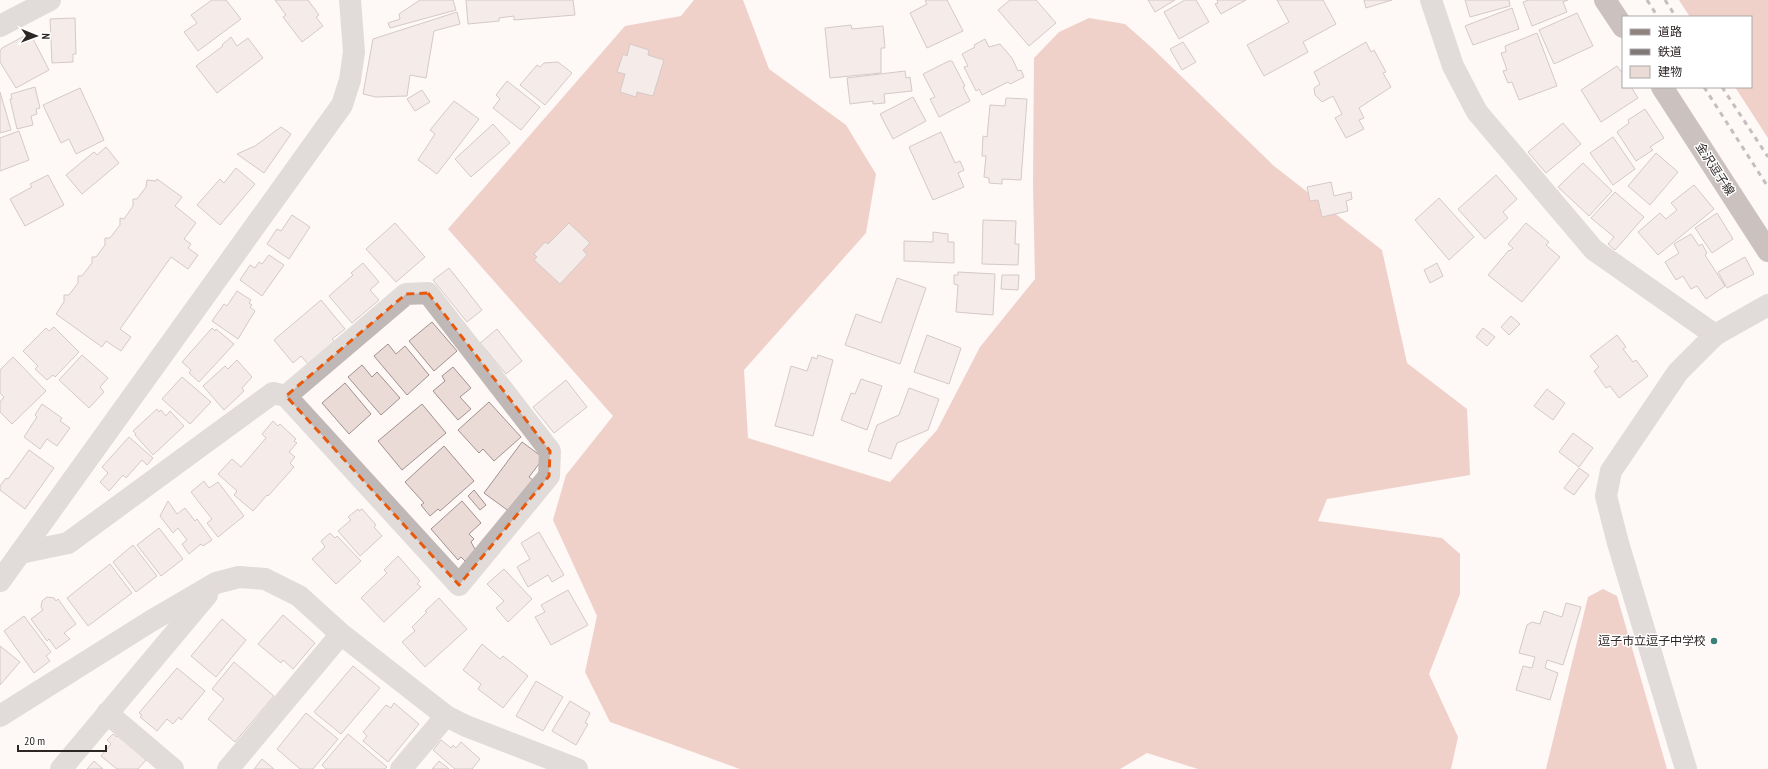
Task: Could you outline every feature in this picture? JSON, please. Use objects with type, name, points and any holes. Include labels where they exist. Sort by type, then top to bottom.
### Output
[{"type":"main road","points":[[1605,0],[1622,26]]},
{"type":"main road","name":"金沢逗子線","points":[[1663,88],[1768,251]]},
{"type":"street","points":[[0,26],[50,0]]},
{"type":"street","points":[[0,581],[342,105],[350,80],[354,52],[350,0]]},
{"type":"street","points":[[1430,0],[1453,66],[1477,112],[1594,250],[1715,335]]},
{"type":"street","points":[[20,553],[68,543],[273,393],[286,396],[459,585],[549,476],[550,451],[428,293],[406,294],[286,396]]},
{"type":"street","points":[[1686,769],[1618,543],[1606,496],[1611,471],[1678,372],[1715,335],[1768,305]]},
{"type":"street","points":[[0,716],[151,621],[216,583],[239,578],[266,579],[299,596],[341,634],[446,716],[466,726],[577,769]]},
{"type":"street","points":[[60,769],[216,583]]},
{"type":"street","points":[[228,769],[341,634]]},
{"type":"street","points":[[107,713],[173,769]]},
{"type":"street","points":[[401,769],[446,716]]},
{"type":"highlighted area","points":[[428,293],[550,451],[549,476],[459,585],[286,396],[406,294]]},
{"type":"shaded area","points":[[694,0],[743,0],[769,69],[846,125],[876,174],[866,233],[744,370],[748,438],[890,482],[937,430],[980,347],[1035,279],[1033,185],[1034,58],[1059,32],[1089,18],[1125,24],[1151,47],[1274,166],[1382,250],[1407,363],[1467,409],[1470,475],[1327,499],[1318,521],[1442,538],[1460,554],[1460,594],[1429,674],[1458,737],[1451,769],[1198,769],[1147,753],[1120,769],[740,769],[610,722],[585,672],[597,616],[553,520],[566,475],[613,416],[448,229],[625,26],[681,16]]},
{"type":"shaded area","points":[[1679,0],[1768,0],[1768,138],[1736,88],[1752,88],[1752,16],[1689,16]]},
{"type":"shaded area","points":[[1603,589],[1617,596],[1667,769],[1546,769],[1588,597]]},
{"type":"building","points":[[212,0],[226,0],[241,19],[198,51],[184,32],[197,23],[191,15]]},
{"type":"building","points":[[275,0],[308,0],[319,15],[316,17],[323,26],[302,42],[283,17],[286,15]]},
{"type":"building","points":[[420,0],[453,0],[456,10],[390,28],[388,23],[400,19],[399,14]]},
{"type":"building","points":[[466,0],[573,0],[575,15],[514,20],[514,16],[499,18],[499,21],[468,24]]},
{"type":"building","points":[[947,0],[963,31],[927,48],[910,13],[927,4],[925,1]]},
{"type":"building","points":[[1010,0],[1036,0],[1056,23],[1029,46],[998,10]]},
{"type":"building","points":[[1148,0],[1175,0],[1155,12]]},
{"type":"building","points":[[1185,0],[1196,0],[1209,22],[1179,39],[1164,12]]},
{"type":"building","points":[[1217,0],[1246,0],[1221,14],[1215,4],[1218,3]]},
{"type":"building","points":[[1277,0],[1323,0],[1336,24],[1303,42],[1308,52],[1264,76],[1247,45],[1289,22]]},
{"type":"building","points":[[1364,0],[1392,0],[1366,8]]},
{"type":"building","points":[[1465,0],[1509,0],[1510,6],[1470,17]]},
{"type":"building","points":[[1529,0],[1568,0],[1563,2],[1567,12],[1532,26],[1523,2]]},
{"type":"building","points":[[1512,8],[1519,29],[1473,45],[1465,26]]},
{"type":"building","points":[[457,12],[460,24],[434,31],[426,78],[410,75],[407,96],[376,97],[363,94],[373,39]]},
{"type":"building","points":[[1577,13],[1593,46],[1554,64],[1539,30]]},
{"type":"building","points":[[75,18],[76,54],[73,54],[73,62],[52,63],[50,19]]},
{"type":"building","points":[[851,25],[852,29],[883,26],[885,48],[881,48],[881,73],[830,78],[825,28]]},
{"type":"building","points":[[30,33],[49,70],[16,88],[0,62],[0,51],[2,48]]},
{"type":"building","points":[[1537,33],[1557,86],[1519,100],[1512,82],[1508,83],[1503,71],[1507,70],[1501,53],[1506,52],[1505,46]]},
{"type":"building","points":[[231,37],[237,46],[248,38],[263,58],[217,93],[196,66],[223,46],[222,45]]},
{"type":"building","points":[[985,39],[989,47],[1000,44],[1012,58],[1018,71],[1021,70],[1024,77],[1010,84],[1008,82],[982,95],[979,89],[976,91],[964,67],[968,66],[962,54],[975,47],[974,45]]},
{"type":"building","points":[[1183,42],[1196,62],[1182,70],[1170,49]]},
{"type":"building","points":[[1366,42],[1371,52],[1374,50],[1386,72],[1383,73],[1391,87],[1359,108],[1364,118],[1359,120],[1364,129],[1346,138],[1335,118],[1342,114],[1333,96],[1322,102],[1315,95],[1314,88],[1320,84],[1314,72]]},
{"type":"building","points":[[630,44],[649,50],[648,55],[664,60],[653,96],[637,92],[636,97],[620,92],[625,74],[617,72],[623,54],[627,56]]},
{"type":"building","points":[[949,61],[952,61],[965,86],[963,87],[970,101],[939,117],[930,99],[935,97],[923,74]]},
{"type":"building","points":[[558,62],[572,73],[545,105],[520,85],[537,65],[540,67],[544,63]]},
{"type":"building","points":[[1617,66],[1622,73],[1622,88],[1632,88],[1638,98],[1601,122],[1581,90]]},
{"type":"building","points":[[905,71],[906,78],[910,77],[912,91],[884,94],[885,103],[873,104],[873,101],[850,104],[847,78]]},
{"type":"building","points":[[507,81],[540,107],[521,130],[493,108],[500,99],[496,95]]},
{"type":"building","points":[[35,87],[40,108],[36,109],[37,114],[31,116],[33,125],[17,129],[10,99],[12,99],[11,94]]},
{"type":"building","points":[[80,88],[104,140],[76,154],[69,139],[61,143],[43,105]]},
{"type":"building","points":[[422,90],[430,102],[415,111],[407,99]]},
{"type":"building","points":[[0,92],[11,130],[0,133]]},
{"type":"building","points":[[913,97],[926,121],[893,139],[880,114]]},
{"type":"building","points":[[1006,98],[1027,99],[1021,180],[1002,179],[1002,184],[989,183],[989,178],[984,177],[986,156],[982,156],[983,136],[987,137],[990,105],[1005,106]]},
{"type":"building","points":[[454,101],[479,119],[437,174],[418,160],[435,134],[430,130]]},
{"type":"building","points":[[1645,109],[1664,138],[1650,147],[1653,150],[1636,161],[1617,132],[1629,123],[1628,120]]},
{"type":"building","points":[[1563,123],[1581,144],[1546,173],[1528,152]]},
{"type":"building","points":[[493,124],[510,143],[471,177],[455,159]]},
{"type":"building","points":[[281,127],[291,134],[264,173],[237,154],[255,146]]},
{"type":"building","points":[[19,131],[29,160],[0,171],[0,138]]},
{"type":"building","points":[[941,132],[955,163],[960,161],[964,170],[958,173],[964,187],[933,200],[909,147]]},
{"type":"building","points":[[1613,137],[1635,169],[1613,185],[1590,153]]},
{"type":"building","points":[[106,147],[119,163],[82,194],[66,175],[94,152],[97,155]]},
{"type":"building","points":[[1656,153],[1678,172],[1650,205],[1628,186]]},
{"type":"building","points":[[1583,163],[1612,191],[1589,216],[1558,187]]},
{"type":"building","points":[[236,168],[255,184],[220,225],[197,205],[220,179],[224,183]]},
{"type":"building","points":[[48,175],[64,205],[25,226],[10,199],[32,187],[30,184]]},
{"type":"building","points":[[1496,175],[1517,199],[1503,212],[1508,218],[1485,239],[1458,209]]},
{"type":"building","points":[[157,179],[182,197],[175,206],[196,223],[184,239],[191,244],[188,248],[198,255],[188,269],[171,257],[120,329],[131,337],[121,351],[106,341],[102,347],[56,314],[64,302],[64,295],[69,295],[78,283],[78,276],[82,276],[92,263],[92,257],[96,257],[105,245],[105,238],[110,238],[120,225],[120,218],[124,219],[133,206],[133,199],[137,199],[146,187],[147,180],[156,181]]},
{"type":"building","points":[[1331,182],[1334,196],[1351,192],[1352,199],[1346,201],[1348,211],[1322,217],[1318,200],[1310,201],[1307,187]]},
{"type":"building","points":[[1694,185],[1714,209],[1658,255],[1638,232],[1660,213],[1666,219],[1677,210],[1671,203]]},
{"type":"building","points":[[1615,192],[1644,217],[1615,250],[1608,244],[1614,237],[1591,218]]},
{"type":"building","points":[[1439,198],[1474,237],[1449,260],[1415,220]]},
{"type":"building","points":[[1717,213],[1733,239],[1712,253],[1695,228]]},
{"type":"building","points":[[292,215],[310,227],[289,259],[267,244],[277,229],[281,231]]},
{"type":"building","points":[[983,220],[1016,221],[1015,244],[1019,244],[1018,265],[982,264]]},
{"type":"building","points":[[395,223],[425,257],[396,282],[366,249]]},
{"type":"building","points":[[569,223],[590,243],[583,250],[587,255],[560,284],[534,260],[537,257],[534,254],[545,242],[548,244]]},
{"type":"building","points":[[1526,223],[1549,242],[1546,245],[1560,257],[1522,302],[1488,275],[1509,250],[1510,251],[1513,248],[1508,244]]},
{"type":"building","points":[[933,232],[948,234],[948,242],[954,242],[954,263],[904,261],[904,241],[933,242]]},
{"type":"building","points":[[1691,234],[1699,246],[1702,244],[1707,253],[1705,255],[1725,286],[1706,299],[1697,286],[1691,289],[1683,276],[1676,280],[1665,262],[1679,253],[1674,244]]},
{"type":"building","points":[[269,255],[284,265],[262,296],[240,280],[250,265],[255,268],[259,262],[262,264]]},
{"type":"building","points":[[1745,257],[1754,274],[1727,288],[1718,272]]},
{"type":"building","points":[[363,263],[379,282],[370,290],[379,300],[352,323],[329,296],[353,275],[351,273]]},
{"type":"building","points":[[1437,263],[1443,276],[1430,283],[1424,270]]},
{"type":"building","points":[[449,268],[482,310],[467,322],[433,280]]},
{"type":"building","points":[[958,272],[995,274],[993,315],[956,312],[958,285],[954,284],[954,275],[958,275]]},
{"type":"building","points":[[1002,275],[1019,275],[1018,290],[1001,289]]},
{"type":"building","points":[[897,278],[926,288],[900,364],[845,345],[856,314],[881,323]]},
{"type":"building","points":[[237,291],[251,300],[249,303],[252,305],[250,307],[255,311],[238,339],[212,321],[224,304],[227,306]]},
{"type":"building","points":[[321,300],[345,329],[332,339],[335,342],[308,364],[301,356],[293,363],[274,340]]},
{"type":"building","points":[[1511,316],[1520,324],[1509,335],[1501,327]]},
{"type":"building","points":[[432,322],[457,351],[434,371],[409,341]]},
{"type":"building","points":[[54,327],[79,352],[55,377],[53,375],[47,380],[35,369],[38,366],[23,351],[46,328],[49,331]]},
{"type":"building","points":[[212,328],[215,331],[216,329],[234,344],[199,382],[189,373],[191,370],[182,362]]},
{"type":"building","points":[[1483,328],[1495,337],[1487,346],[1476,337]]},
{"type":"building","points":[[497,329],[522,361],[506,374],[480,343]]},
{"type":"building","points":[[927,335],[961,348],[949,384],[914,372]]},
{"type":"building","points":[[1617,335],[1626,347],[1623,349],[1633,362],[1636,360],[1648,376],[1619,398],[1610,386],[1606,388],[1594,371],[1599,367],[1590,356]]},
{"type":"building","points":[[388,344],[396,354],[405,346],[429,375],[407,395],[374,356]]},
{"type":"building","points":[[82,355],[108,378],[100,387],[104,392],[89,408],[59,380]]},
{"type":"building","points":[[818,355],[833,360],[813,436],[775,426],[791,366],[807,371],[812,357],[817,359]]},
{"type":"building","points":[[13,357],[46,391],[12,424],[0,412],[0,402],[4,397],[0,393],[0,370]]},
{"type":"building","points":[[237,360],[252,377],[242,388],[244,391],[224,410],[203,386],[225,366],[228,369]]},
{"type":"building","points":[[362,365],[372,377],[377,372],[400,398],[381,415],[348,377]]},
{"type":"building","points":[[453,367],[471,388],[460,397],[471,409],[458,420],[433,391],[445,381],[442,376]]},
{"type":"building","points":[[182,377],[211,402],[190,424],[162,399]]},
{"type":"building","points":[[861,379],[882,386],[867,430],[841,420],[851,393],[855,394]]},
{"type":"building","points":[[566,380],[587,407],[554,433],[533,407]]},
{"type":"building","points":[[345,383],[371,414],[349,434],[322,403]]},
{"type":"building","points":[[909,388],[939,399],[928,430],[897,443],[891,459],[868,451],[877,425],[899,415]]},
{"type":"building","points":[[1547,389],[1565,403],[1553,420],[1534,406]]},
{"type":"building","points":[[489,402],[521,437],[494,461],[483,449],[479,453],[458,430]]},
{"type":"building","points":[[42,404],[62,418],[60,421],[70,428],[57,446],[47,439],[40,449],[24,437],[37,417],[35,415]]},
{"type":"building","points":[[422,404],[446,433],[402,470],[378,441]]},
{"type":"building","points":[[157,409],[159,412],[161,410],[166,416],[170,411],[184,426],[153,455],[133,431]]},
{"type":"building","points":[[273,421],[278,426],[280,424],[296,439],[294,441],[297,443],[289,452],[295,457],[290,463],[294,467],[253,511],[234,495],[237,491],[218,474],[232,459],[241,467],[266,438],[262,434]]},
{"type":"building","points":[[1573,433],[1593,448],[1579,467],[1559,452]]},
{"type":"building","points":[[129,437],[153,458],[147,465],[142,460],[126,478],[123,475],[109,491],[100,482],[108,473],[102,467]]},
{"type":"building","points":[[522,442],[541,456],[539,458],[542,460],[529,477],[533,480],[510,512],[484,493]]},
{"type":"building","points":[[444,446],[474,481],[440,511],[438,509],[430,516],[421,505],[424,503],[405,482]]},
{"type":"building","points":[[29,450],[54,468],[25,509],[0,490],[0,486],[6,478],[8,479]]},
{"type":"building","points":[[1579,468],[1589,475],[1574,495],[1564,488]]},
{"type":"building","points":[[204,481],[209,488],[218,482],[244,516],[218,537],[207,523],[212,519],[191,492]]},
{"type":"building","points":[[474,490],[486,505],[480,510],[468,496]]},
{"type":"building","points":[[168,501],[177,514],[185,508],[195,521],[197,519],[212,540],[203,546],[201,544],[189,554],[182,544],[187,540],[178,528],[173,533],[160,516]]},
{"type":"building","points":[[462,501],[481,523],[469,534],[474,539],[471,542],[476,551],[465,561],[461,557],[458,560],[431,529]]},
{"type":"building","points":[[358,509],[359,511],[362,509],[376,525],[374,527],[382,536],[360,556],[338,531],[351,520],[348,517]]},
{"type":"building","points":[[159,528],[183,559],[161,576],[137,545]]},
{"type":"building","points":[[539,532],[564,575],[552,582],[548,575],[528,587],[517,567],[530,559],[521,543]]},
{"type":"building","points":[[330,533],[335,538],[337,536],[361,561],[336,584],[312,559],[325,547],[321,541]]},
{"type":"building","points":[[133,545],[157,576],[136,592],[113,562]]},
{"type":"building","points":[[398,556],[420,581],[417,584],[421,587],[384,622],[361,598],[387,573],[384,570]]},
{"type":"building","points":[[110,564],[132,593],[88,626],[67,598]]},
{"type":"building","points":[[504,569],[532,599],[508,622],[496,608],[504,601],[487,584]]},
{"type":"building","points":[[568,590],[588,625],[551,645],[535,617],[545,612],[541,605]]},
{"type":"building","points":[[47,597],[54,598],[56,601],[58,599],[76,624],[64,633],[70,639],[56,649],[49,639],[47,641],[31,619],[43,610],[41,607],[42,601]]},
{"type":"building","points":[[439,598],[467,629],[425,667],[402,642],[415,631],[412,627],[427,612],[425,611]]},
{"type":"building","points":[[1566,603],[1581,607],[1563,665],[1547,660],[1545,668],[1558,673],[1550,700],[1516,690],[1523,666],[1532,668],[1535,657],[1519,653],[1527,625],[1532,622],[1540,624],[1544,611],[1562,617]]},
{"type":"building","points":[[283,615],[315,643],[293,669],[283,660],[281,663],[258,644]]},
{"type":"building","points":[[24,616],[51,652],[46,656],[50,661],[34,673],[4,631]]},
{"type":"building","points":[[222,619],[246,640],[216,677],[191,656]]},
{"type":"building","points":[[482,644],[500,659],[503,656],[528,676],[503,708],[478,689],[481,684],[463,670]]},
{"type":"building","points":[[0,646],[20,662],[0,685]]},
{"type":"building","points":[[234,662],[274,696],[235,742],[208,719],[224,699],[212,689]]},
{"type":"building","points":[[353,666],[380,688],[341,734],[314,712]]},
{"type":"building","points":[[177,668],[205,691],[181,720],[179,717],[173,724],[167,719],[157,731],[140,717],[142,715],[139,713]]},
{"type":"building","points":[[536,681],[563,697],[543,731],[516,716]]},
{"type":"building","points":[[570,701],[590,713],[585,723],[588,724],[576,745],[552,731]]},
{"type":"building","points":[[394,703],[419,724],[388,762],[363,741],[367,736],[363,732],[386,705],[391,708]]},
{"type":"building","points":[[306,713],[338,739],[313,769],[300,769],[277,749]]},
{"type":"building","points":[[113,734],[117,737],[118,736],[146,760],[138,769],[117,769],[101,756],[111,744],[107,740]]},
{"type":"building","points":[[348,734],[387,767],[385,769],[326,769],[322,765]]},
{"type":"building","points":[[441,740],[451,748],[453,745],[456,748],[461,742],[480,759],[472,769],[455,769],[433,750]]},
{"type":"building","points":[[262,759],[274,769],[254,769]]},
{"type":"building","points":[[94,761],[103,769],[87,769]]},
{"type":"building","points":[[439,761],[449,769],[432,769]]},
{"type":"railway","points":[[1647,0],[1657,16]]},
{"type":"railway","points":[[1665,0],[1675,16]]},
{"type":"railway","points":[[1705,88],[1768,187]]},
{"type":"railway","points":[[1723,88],[1768,157]]},
{"type":"place","name":"逗子市立逗子中学校","points":[[1714,641]]}]
